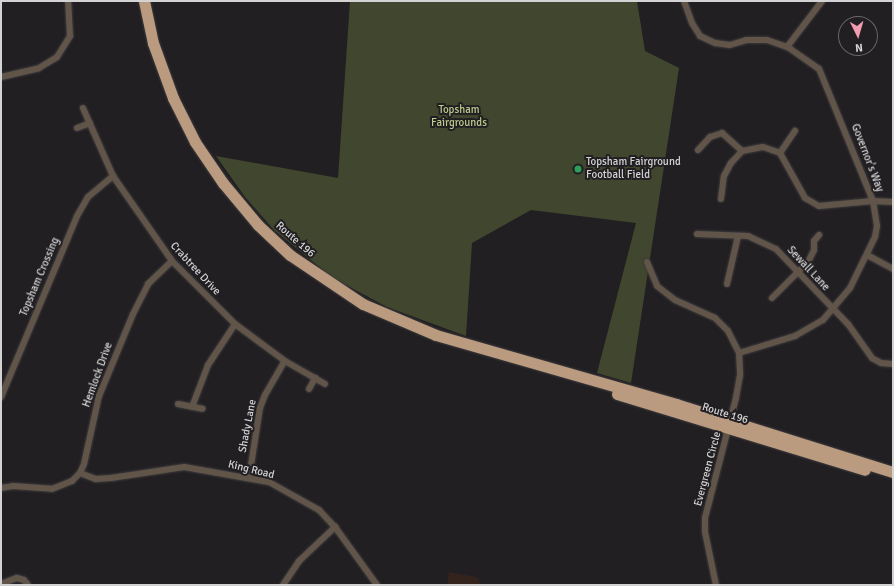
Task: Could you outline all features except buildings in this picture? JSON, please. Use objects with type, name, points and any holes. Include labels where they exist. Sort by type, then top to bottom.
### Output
[{"type":"highway","name":"Route 196","points":[[144,1],[153,43],[169,89],[195,142],[238,202],[290,255],[363,304],[408,326],[551,370],[568,378],[893,472]]},
{"type":"highway","name":"Route 196","points":[[730,425],[893,478]]},
{"type":"street","points":[[1,77],[39,68],[57,57],[70,36],[68,1]]},
{"type":"street","name":"Governor's Way","points":[[684,1],[692,23],[700,36],[715,43],[730,45],[746,40],[766,40],[787,47],[819,69],[873,201],[877,226],[867,255],[850,288],[833,310],[812,329],[795,336],[739,353]]},
{"type":"street","points":[[787,47],[822,1]]},
{"type":"street","name":"Crabtree Drive","points":[[83,108],[113,176],[172,261],[235,324],[285,361],[325,384]]},
{"type":"street","points":[[77,128],[90,123]]},
{"type":"street","points":[[780,153],[795,131]]},
{"type":"street","points":[[698,150],[710,137],[722,133],[742,151]]},
{"type":"street","points":[[721,199],[724,176],[742,151],[763,147],[780,153],[805,198],[811,203],[829,207],[873,201],[893,202]]},
{"type":"street","name":"Topsham Crossing","points":[[1,397],[77,216],[88,198],[113,176]]},
{"type":"street","name":"Sewall Lane","points":[[696,234],[748,236],[776,249],[854,332],[872,358],[881,363],[893,364]]},
{"type":"street","points":[[772,298],[796,272],[801,270],[808,262],[814,250],[814,241],[819,235]]},
{"type":"street","points":[[727,284],[738,236]]},
{"type":"street","points":[[867,255],[893,269]]},
{"type":"street","name":"Hemlock Drive","points":[[80,473],[84,464],[97,402],[133,314],[148,284],[172,261]]},
{"type":"street","points":[[647,262],[657,286],[675,300],[714,318],[728,331],[739,353]]},
{"type":"street","points":[[192,407],[208,365],[235,324]]},
{"type":"street","name":"Evergreen Circle","points":[[716,585],[705,532],[705,518],[730,425],[740,375],[739,353]]},
{"type":"street","name":"Shady Lane","points":[[249,478],[260,408],[265,395],[285,361]]},
{"type":"street","points":[[309,389],[315,378]]},
{"type":"street","points":[[178,404],[203,409]]},
{"type":"street","name":"King Road","points":[[80,473],[96,479],[184,467],[269,482],[319,510],[335,527],[376,585]]},
{"type":"street","points":[[1,488],[13,486],[52,489],[72,481],[80,473]]},
{"type":"street","points":[[284,585],[299,561],[335,527]]},
{"type":"street","points":[[1,584],[17,578],[28,585]]},
{"type":"shaded area","points":[[449,572],[477,577],[482,585],[447,585]]},
{"type":"green space","name":"Topsham Fairgrounds","points":[[350,1],[637,1],[645,51],[679,68],[631,383],[597,373],[636,223],[531,210],[472,243],[466,336],[387,307],[333,278],[274,230],[245,197],[216,156],[338,178]]},
{"type":"place","name":"Topsham Fairground Football Field","points":[[578,169]]}]
